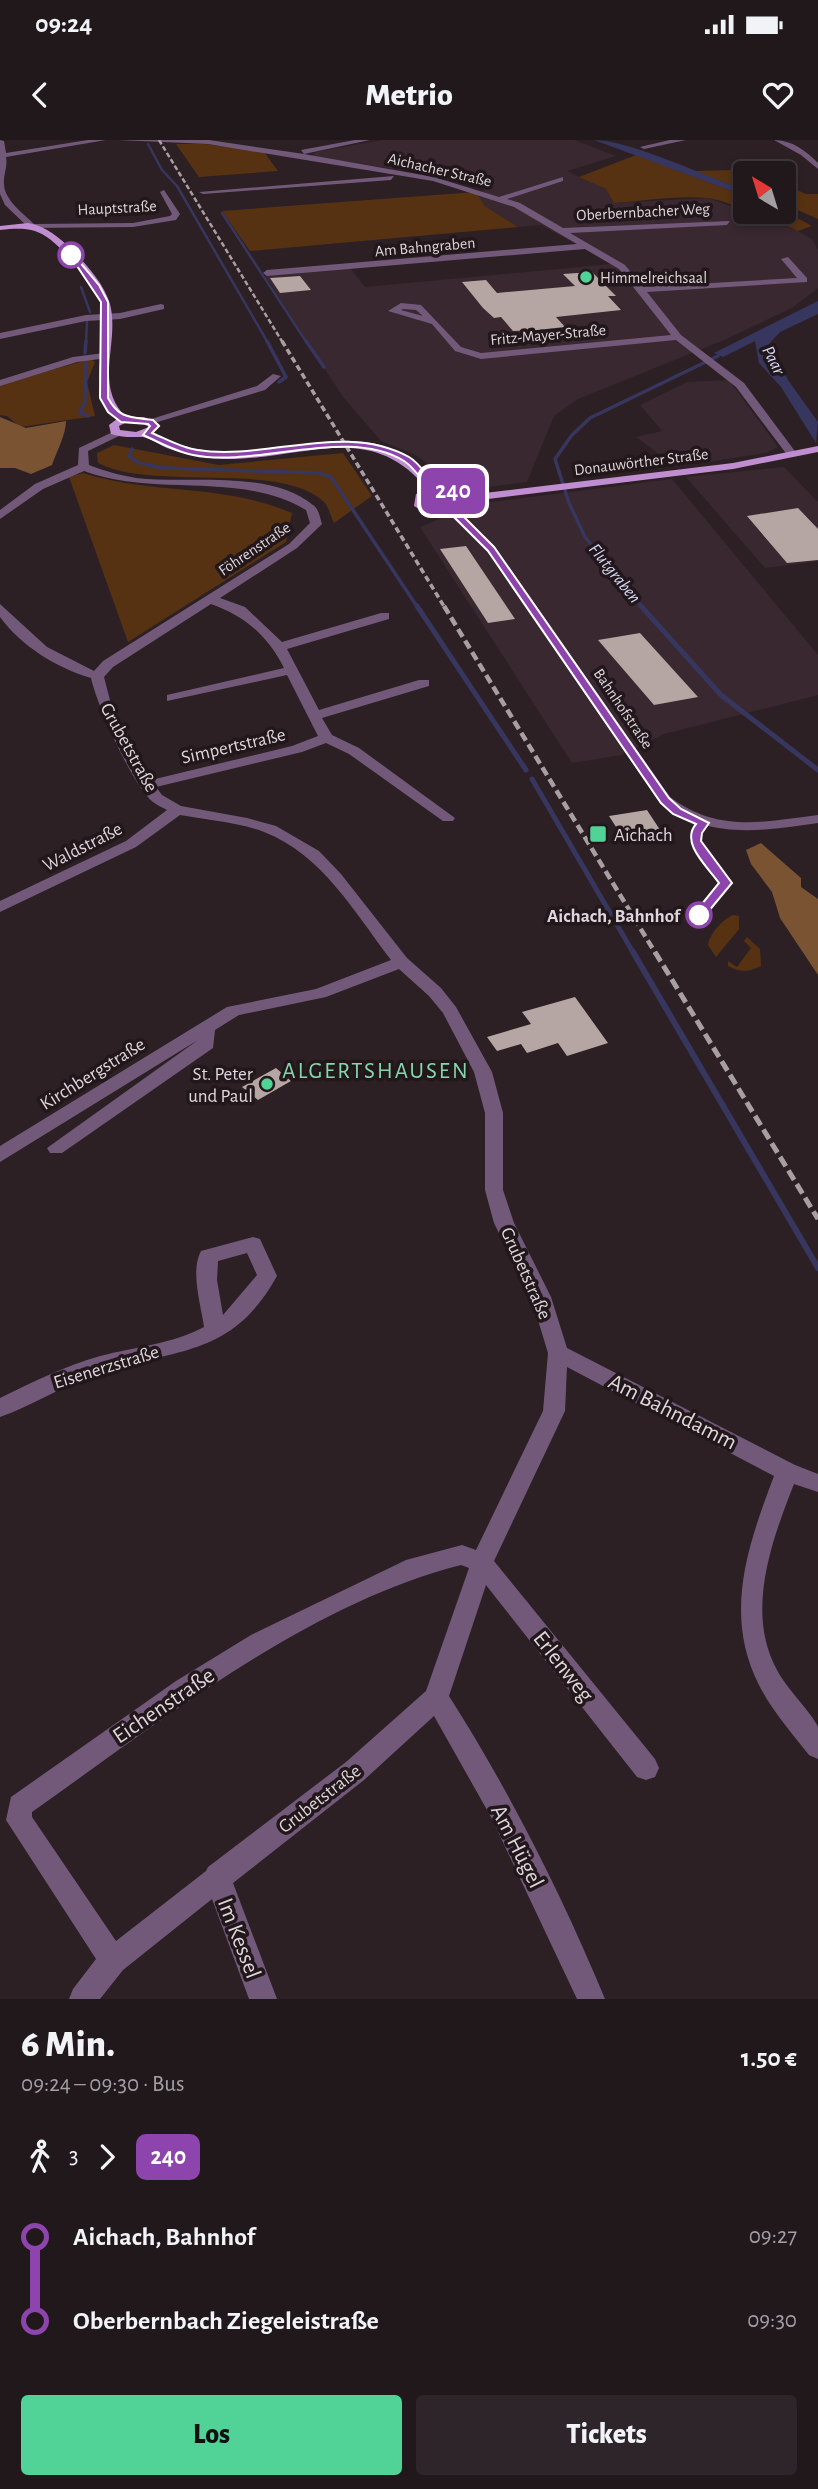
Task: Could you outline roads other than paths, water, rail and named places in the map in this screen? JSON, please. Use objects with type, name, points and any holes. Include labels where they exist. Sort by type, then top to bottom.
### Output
[{"type":"main road","points":[[0,228],[32,226],[52,237],[80,265],[100,292],[106,315],[104,398],[111,411],[123,420],[150,421],[155,426],[146,433]]},
{"type":"main road","points":[[123,420],[112,428],[117,433],[146,433],[178,449],[219,456],[248,455],[316,445],[376,448],[407,459],[435,491]]},
{"type":"main road","name":"Donauwörther Straße","points":[[467,498],[733,466],[817,449]]},
{"type":"main road","points":[[435,491],[455,491],[467,498],[465,507],[453,512],[428,510],[418,504],[420,496],[435,491]]},
{"type":"street","points":[[4,155],[102,140]]},
{"type":"street","name":"Aichacher Straße","points":[[122,140],[185,140],[290,154],[408,174],[501,198]]},
{"type":"street","name":"Aichacher Straße","points":[[290,154],[366,140]]},
{"type":"street","points":[[644,147],[682,140]]},
{"type":"street","points":[[778,140],[804,153],[818,167]]},
{"type":"street","points":[[0,144],[4,155],[0,185],[8,203],[32,226]]},
{"type":"street","points":[[203,192],[389,178],[408,174]]},
{"type":"street","points":[[501,198],[560,179]]},
{"type":"street","points":[[304,184],[310,194]]},
{"type":"street","name":"Hauptstraße","points":[[32,226],[133,225],[167,219],[176,214],[164,192]]},
{"type":"street","name":"Oberbernbacher Weg","points":[[532,214],[488,205],[501,198],[532,214],[622,267],[678,337],[748,394],[792,454]]},
{"type":"street","name":"Oberbernbacher Weg","points":[[560,231],[727,223]]},
{"type":"street","name":"Am Bahngraben","points":[[267,273],[586,246]]},
{"type":"street","points":[[642,290],[804,280],[785,259]]},
{"type":"street","points":[[0,335],[161,307]]},
{"type":"street","name":"Fritz-Mayer-Straße","points":[[435,323],[458,349],[481,356],[678,337]]},
{"type":"street","points":[[0,383],[76,359],[104,356]]},
{"type":"street","points":[[150,421],[261,388],[275,376]]},
{"type":"street","points":[[0,516],[28,493],[57,476],[84,467],[83,450],[117,433]]},
{"type":"street","name":"Föhrenstraße","points":[[84,467],[119,478],[282,493],[311,508],[316,524],[293,546],[108,664],[97,676]]},
{"type":"street","name":"Bahnhofstraße","points":[[453,512],[491,549],[665,800],[677,811],[704,823],[732,827],[818,819]]},
{"type":"street","points":[[210,599],[241,610],[280,647],[326,738],[354,751],[448,818]]},
{"type":"street","points":[[0,607],[49,655],[70,668],[97,676]]},
{"type":"street","points":[[280,647],[385,616]]},
{"type":"street","points":[[172,698],[291,670]]},
{"type":"street","name":"Grubetstraße","points":[[83,1999],[113,1960],[217,1876],[355,1771],[436,1698],[482,1563],[554,1411],[558,1353],[541,1297],[504,1223],[494,1190],[494,1113],[483,1072],[450,1011],[435,992],[401,962],[337,877],[314,854],[291,839],[259,825],[177,810],[157,798],[147,785],[103,700],[97,676]]},
{"type":"street","points":[[313,716],[424,683]]},
{"type":"street","name":"Simpertstraße","points":[[147,785],[297,749],[326,738]]},
{"type":"street","name":"Waldstraße","points":[[0,907],[131,844],[177,810]]},
{"type":"street","name":"Kirchbergstraße","points":[[0,1155],[206,1026],[255,1003],[319,993],[401,962]]},
{"type":"street","name":"Kirchbergstraße","points":[[56,1148],[165,1071],[200,1051],[207,1044],[206,1026]]},
{"type":"street","name":"Eisenerzstraße","points":[[0,1408],[48,1383],[207,1336],[215,1330]]},
{"type":"street","name":"Am Bahndamm","points":[[558,1353],[787,1472],[818,1483]]},
{"type":"street","points":[[787,1472],[757,1552],[751,1590],[752,1628],[764,1670],[818,1747]]},
{"type":"street","name":"Eichenstraße","points":[[113,1960],[19,1821],[20,1806],[186,1689],[259,1643],[344,1598],[414,1567],[462,1555],[482,1563]]},
{"type":"street","name":"Erlenweg","points":[[482,1563],[646,1768]]},
{"type":"street","name":"Am Hügel","points":[[436,1698],[494,1799],[542,1892],[591,1999]]},
{"type":"street","name":"Im Kessel","points":[[217,1876],[263,1999]]},
{"type":"water","points":[[594,140],[627,146],[669,160],[733,185],[733,192]]},
{"type":"water","name":"Paar","points":[[818,301],[818,314],[780,332],[769,344],[788,380],[818,422],[816,443],[781,387],[759,363],[755,341],[723,357],[714,353]]},
{"type":"waterway","points":[[148,144],[162,170],[177,186],[268,343]]},
{"type":"waterway","points":[[222,213],[307,343]]},
{"type":"waterway","points":[[81,287],[90,312]]},
{"type":"waterway","points":[[86,343],[87,321]]},
{"type":"waterway","points":[[85,353],[86,341]]},
{"type":"waterway","points":[[267,341],[286,377],[279,382]]},
{"type":"waterway","points":[[306,341],[324,367]]},
{"type":"waterway","name":"Flutgraben","points":[[643,608],[585,537],[569,503],[555,459],[572,435],[590,418],[718,356]]},
{"type":"waterway","points":[[86,361],[85,401],[80,413],[88,416]]},
{"type":"waterway","points":[[132,449],[129,456],[139,463],[163,468],[319,473],[331,477],[418,608]]},
{"type":"waterway","points":[[417,606],[526,770]]},
{"type":"waterway","name":"Flutgraben","points":[[641,606],[721,695],[818,770]]},
{"type":"waterway","points":[[532,779],[634,954]]},
{"type":"waterway","points":[[633,952],[818,1268]]},
{"type":"railway","points":[[159,140],[283,343]]},
{"type":"railway","points":[[282,341],[445,608]]},
{"type":"railway","points":[[444,606],[656,954]]},
{"type":"railway","points":[[655,952],[818,1219]]},
{"type":"place","name":"Himmelreichsaal","points":[[586,277]]},
{"type":"place","name":"Aichach","points":[[598,834]]},
{"type":"place","name":"Aichach, Bahnhof","points":[[699,915]]},
{"type":"place","name":"St. Peter und Paul","points":[[267,1084]]},
{"type":"district","name":"ALGERTSHAUSEN","points":[[376,1070]]}]
